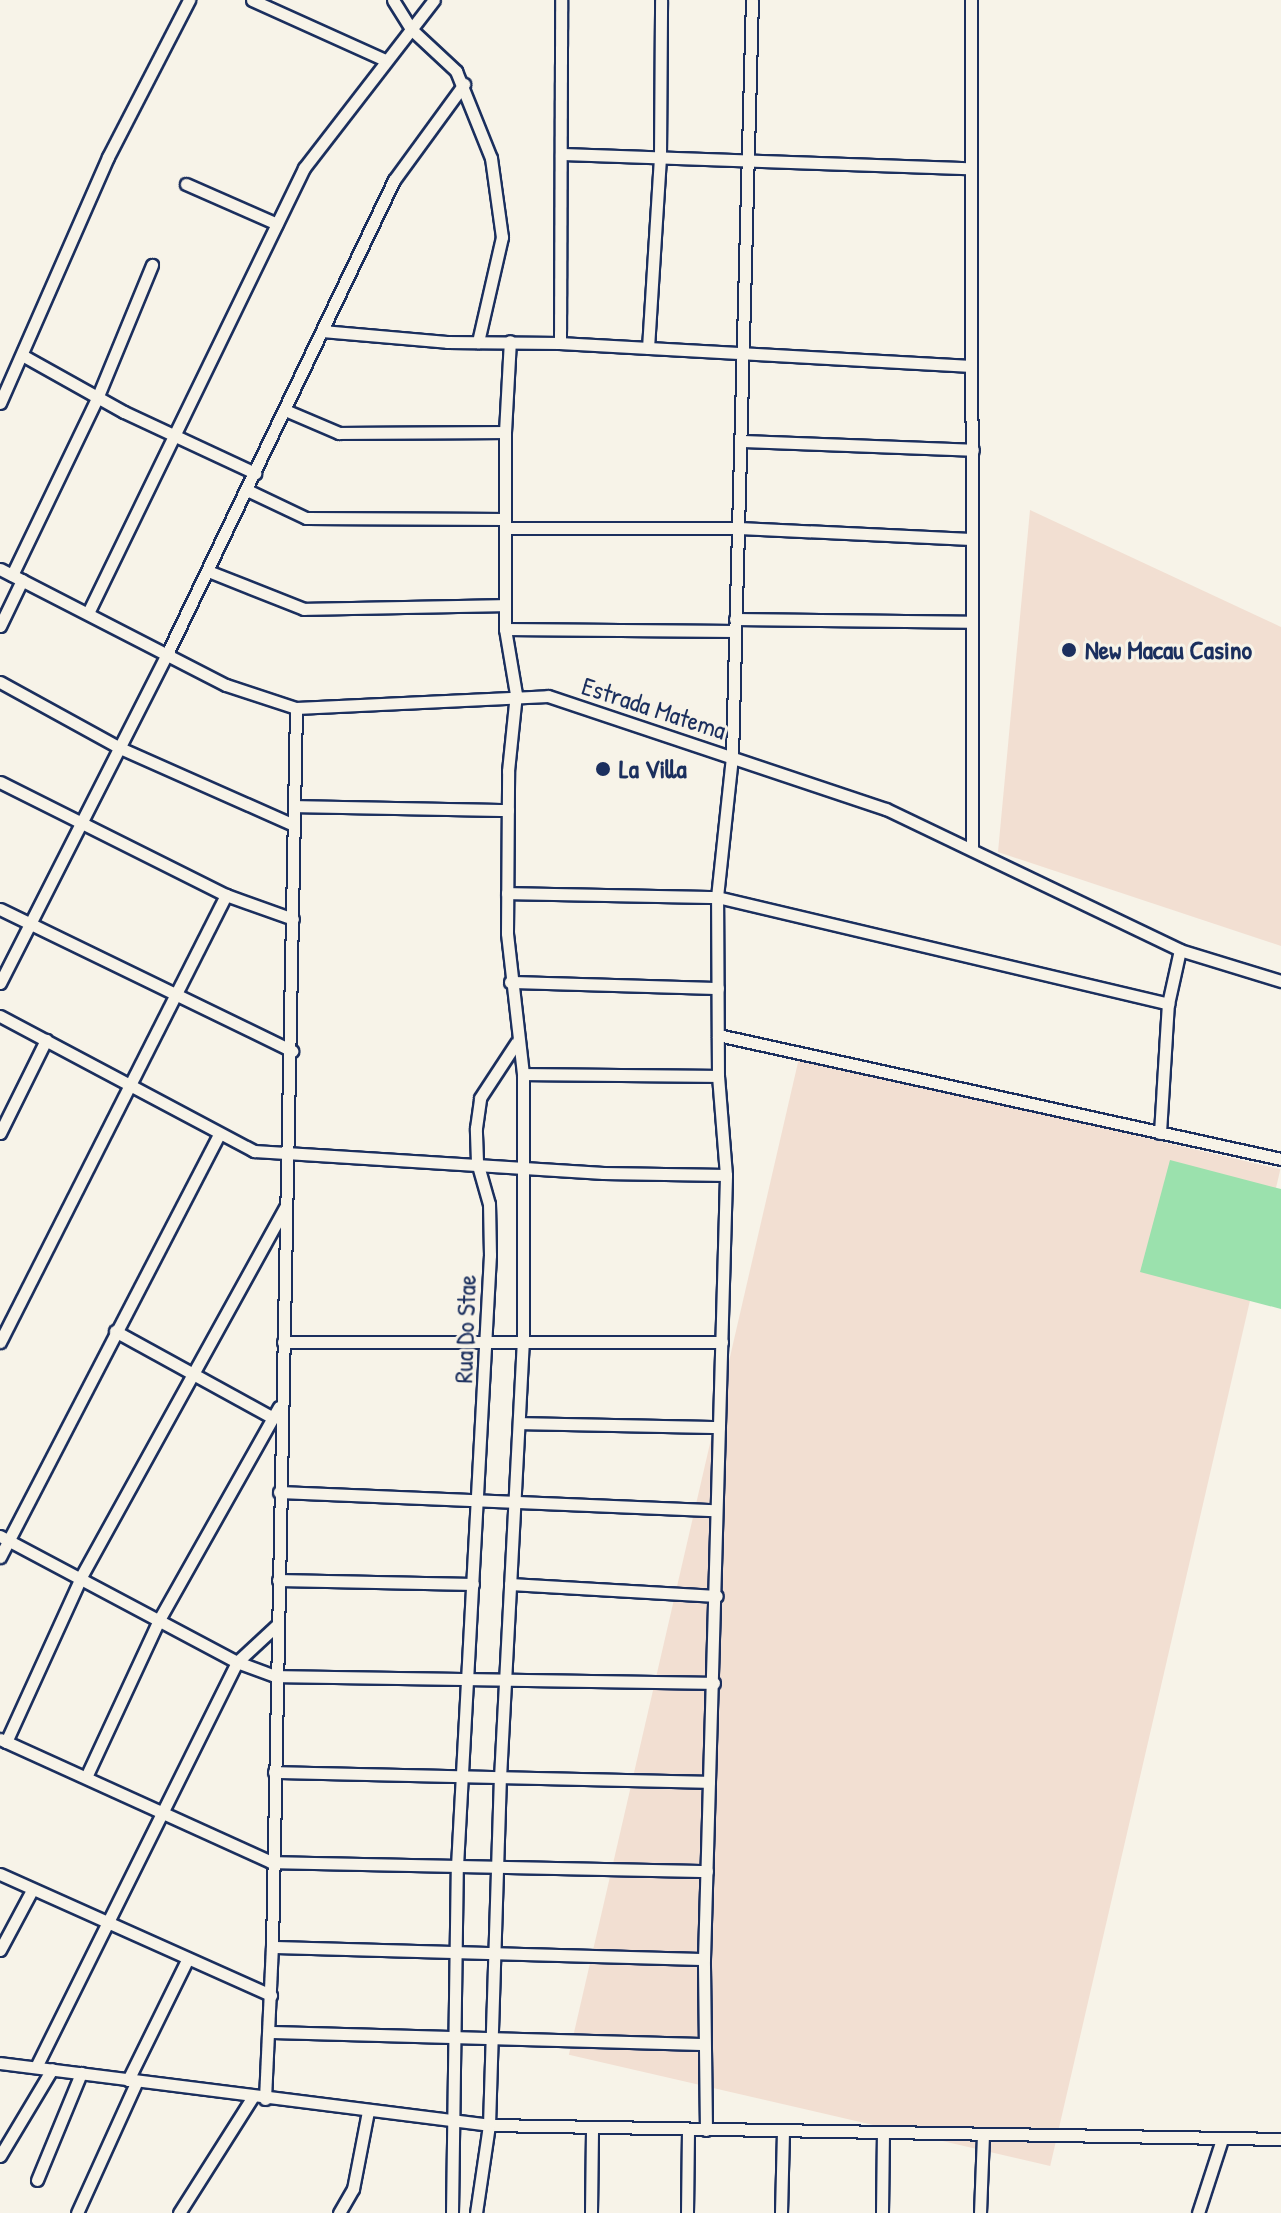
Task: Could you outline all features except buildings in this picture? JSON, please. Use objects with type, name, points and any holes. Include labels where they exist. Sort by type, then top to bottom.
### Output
[{"type":"street","points":[[0,403],[108,157],[189,0]]},
{"type":"street","points":[[252,0],[385,60]]},
{"type":"street","points":[[393,0],[411,29],[464,84],[491,158],[502,237],[478,342]]},
{"type":"street","points":[[88,613],[304,168],[434,0]]},
{"type":"street","points":[[560,343],[561,0]]},
{"type":"street","points":[[648,348],[660,156],[661,0]]},
{"type":"street","points":[[706,2130],[704,1959],[717,1596],[715,1510],[726,1175],[718,1076],[717,897],[732,757],[746,352],[752,0]]},
{"type":"street","points":[[971,0],[970,366],[973,450],[969,622],[972,847]]},
{"type":"street","points":[[0,983],[208,571],[394,180],[464,84]]},
{"type":"street","points":[[561,154],[970,168]]},
{"type":"street","points":[[186,184],[277,224]]},
{"type":"street","points":[[0,626],[17,578],[152,265]]},
{"type":"street","points":[[322,331],[478,342],[746,352],[970,366]]},
{"type":"street","points":[[476,2213],[489,2125],[492,1952],[523,1340],[523,1074],[516,1043],[510,982],[507,893],[508,810],[516,694],[505,629],[505,432],[510,341]]},
{"type":"street","points":[[22,355],[174,436],[255,473]]},
{"type":"street","points":[[285,410],[339,433],[505,432]]},
{"type":"street","points":[[742,441],[973,450]]},
{"type":"street","points":[[247,490],[306,518],[739,528],[971,539]]},
{"type":"street","name":"Estrada Matema","points":[[0,569],[226,685],[296,708],[516,694],[548,696],[886,809],[972,847],[1180,950],[1281,981]]},
{"type":"street","points":[[208,571],[304,609],[505,605]]},
{"type":"street","points":[[505,629],[969,622]]},
{"type":"street","points":[[0,682],[120,748],[294,825]]},
{"type":"street","points":[[265,2099],[271,1995],[279,1492],[292,1051],[296,708]]},
{"type":"street","points":[[0,782],[226,895],[293,919]]},
{"type":"street","points":[[295,806],[508,810]]},
{"type":"street","points":[[507,893],[717,897],[1168,1004]]},
{"type":"street","points":[[0,1342],[226,895]]},
{"type":"street","points":[[0,909],[292,1051]]},
{"type":"street","points":[[1160,1133],[1168,1004],[1180,950]]},
{"type":"street","points":[[510,982],[718,988]]},
{"type":"street","points":[[0,1016],[129,1084],[218,1136],[254,1151],[288,1157],[477,1162],[525,1168],[726,1175]]},
{"type":"street","points":[[718,1035],[1281,1159]]},
{"type":"street","points":[[1,1127],[46,1040]]},
{"type":"street","name":"Rua Do Stae","points":[[452,2213],[452,2038],[457,1866],[488,1340],[489,1204],[477,1162],[480,1098],[516,1043]]},
{"type":"street","points":[[523,1074],[718,1076]]},
{"type":"street","points":[[0,1557],[4,1538],[218,1136]]},
{"type":"street","points":[[287,1204],[190,1372],[82,1575],[3,1740],[87,1775],[271,1862],[707,1871]]},
{"type":"street","points":[[115,1331],[273,1418]]},
{"type":"street","points":[[283,1342],[722,1342]]},
{"type":"street","points":[[87,1775],[160,1618],[281,1403]]},
{"type":"street","points":[[520,1423],[719,1427]]},
{"type":"street","points":[[279,1492],[715,1510]]},
{"type":"street","points":[[4,1538],[82,1575],[237,1662],[275,1676],[714,1683]]},
{"type":"street","points":[[278,1580],[473,1584]]},
{"type":"street","points":[[510,1584],[717,1596]]},
{"type":"street","points":[[36,2067],[104,1924],[164,1812],[237,1662],[277,1625]]},
{"type":"street","points":[[274,1772],[709,1782]]},
{"type":"street","points":[[0,1874],[104,1924],[271,1995]]},
{"type":"street","points":[[0,1950],[32,1890]]},
{"type":"street","points":[[272,1947],[704,1959]]},
{"type":"street","points":[[77,2213],[132,2080],[187,1960]]},
{"type":"street","points":[[269,2032],[704,2044]]},
{"type":"street","points":[[0,2063],[252,2098],[489,2125],[1281,2139]]},
{"type":"street","points":[[0,2156],[52,2069]]},
{"type":"street","points":[[37,2180],[81,2073]]},
{"type":"street","points":[[179,2213],[252,2098]]},
{"type":"street","points":[[339,2213],[353,2189],[368,2111]]},
{"type":"street","points":[[591,2213],[592,2127]]},
{"type":"street","points":[[687,2213],[688,2129]]},
{"type":"street","points":[[781,2213],[783,2131]]},
{"type":"street","points":[[882,2213],[883,2133]]},
{"type":"street","points":[[980,2213],[983,2134]]},
{"type":"street","points":[[1198,2213],[1222,2139]]},
{"type":"shaded area","points":[[1030,510],[1281,627],[1281,946],[998,852]]},
{"type":"shaded area","points":[[799,1058],[1280,1169],[1050,2166],[569,2055]]},
{"type":"green space","points":[[1170,1160],[1281,1189],[1281,1309],[1140,1272]]},
{"type":"place","name":"New Macau Casino","points":[[1069,650]]},
{"type":"place","name":"La Villa","points":[[603,769]]}]
